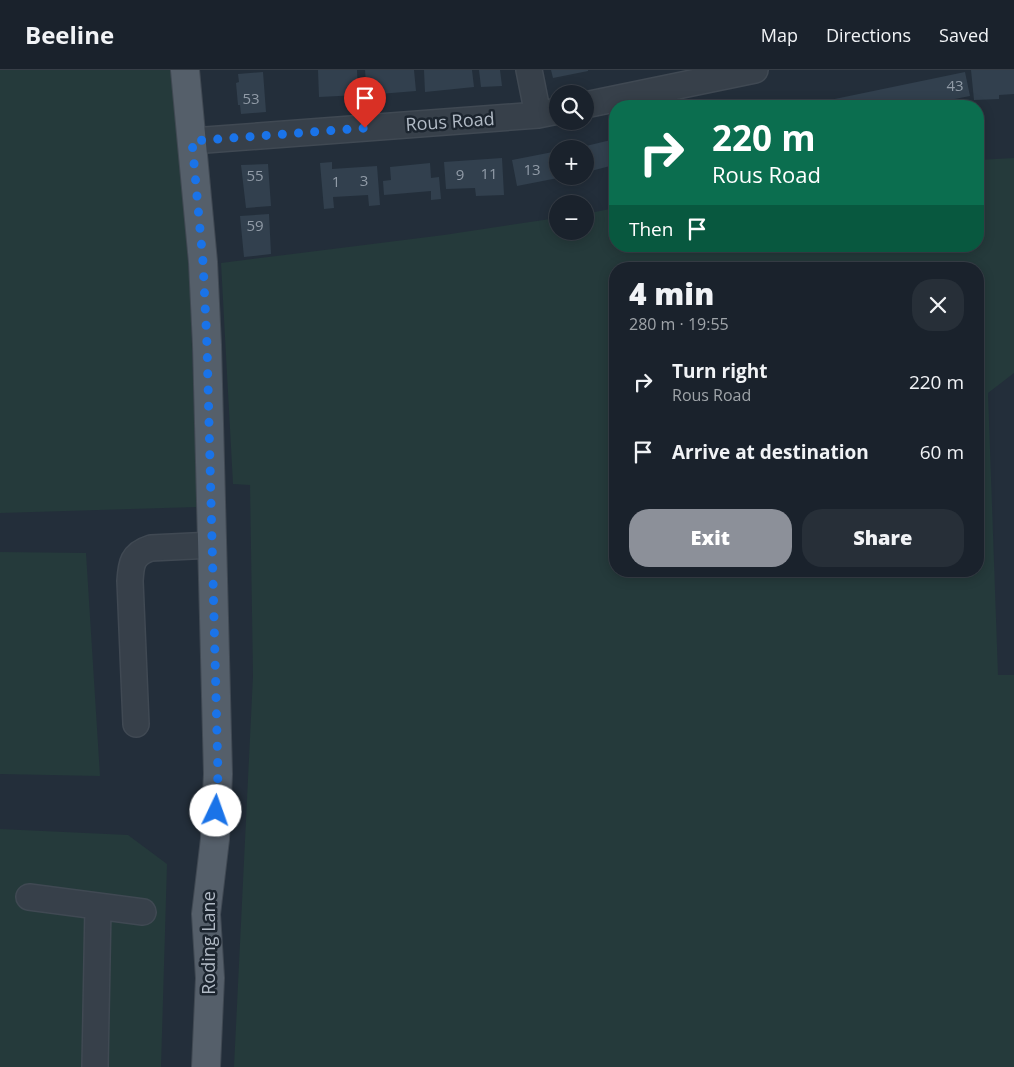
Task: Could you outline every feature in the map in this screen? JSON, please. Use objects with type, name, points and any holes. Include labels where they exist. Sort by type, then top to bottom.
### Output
[{"type":"main road","name":"Roding Lane","points":[[185,70],[203,262],[207,336],[218,764],[215,839],[206,914],[210,978],[206,1067]]},
{"type":"street","points":[[529,70],[548,113]]},
{"type":"street","points":[[609,100],[755,70]]},
{"type":"street","points":[[594,103],[609,100]]},
{"type":"street","name":"Rous Road","points":[[192,141],[548,113]]},
{"type":"street","points":[[136,724],[130,581],[134,559],[141,552],[150,548],[213,545]]},
{"type":"street","points":[[29,897],[143,912]]},
{"type":"street","points":[[95,1067],[98,906]]},
{"type":"green space","points":[[0,70],[173,70],[190,288],[197,507],[0,513]]},
{"type":"green space","points":[[1014,158],[1014,373],[988,393],[998,675],[1014,675],[1014,1067],[234,1067],[253,676],[250,485],[233,484],[221,263],[444,235],[549,219],[549,240],[594,240],[594,212],[609,209],[609,252],[984,252],[984,160]]},
{"type":"green space","points":[[0,552],[86,553],[100,776],[0,774]]},
{"type":"green space","points":[[0,829],[128,835],[167,864],[161,1067],[0,1067]]},
{"type":"building","points":[[318,70],[357,70],[358,95],[319,97]]},
{"type":"building","points":[[365,70],[414,70],[416,91],[367,95]]},
{"type":"building","points":[[424,70],[472,70],[474,87],[425,92]]},
{"type":"building","points":[[479,70],[500,70],[502,86],[481,87]]},
{"type":"building","points":[[551,70],[588,70],[588,71],[553,78]]},
{"type":"building","points":[[971,70],[1014,70],[1014,94],[999,95],[999,99],[974,100]]},
{"type":"building","points":[[263,72],[266,112],[241,114],[240,105],[238,105],[236,83],[239,82],[238,74]]},
{"type":"building","points":[[965,72],[970,96],[950,100],[830,100]]},
{"type":"building","points":[[609,140],[609,166],[594,170],[594,144]]},
{"type":"building","points":[[549,153],[549,180],[517,186],[512,160]]},
{"type":"building","points":[[502,158],[504,195],[476,196],[475,188],[446,189],[444,162]]},
{"type":"building","points":[[332,162],[332,169],[377,166],[380,205],[369,206],[368,195],[333,197],[334,208],[324,209],[320,163]]},
{"type":"building","points":[[430,163],[431,178],[439,177],[441,199],[431,200],[431,191],[384,195],[383,181],[391,180],[390,167]]},
{"type":"building","points":[[268,164],[271,206],[246,208],[241,165]]},
{"type":"building","points":[[269,214],[271,254],[244,257],[240,216]]},
{"type":"route","points":[[216,811],[218,774],[207,345],[203,262],[192,141],[365,128]]}]
